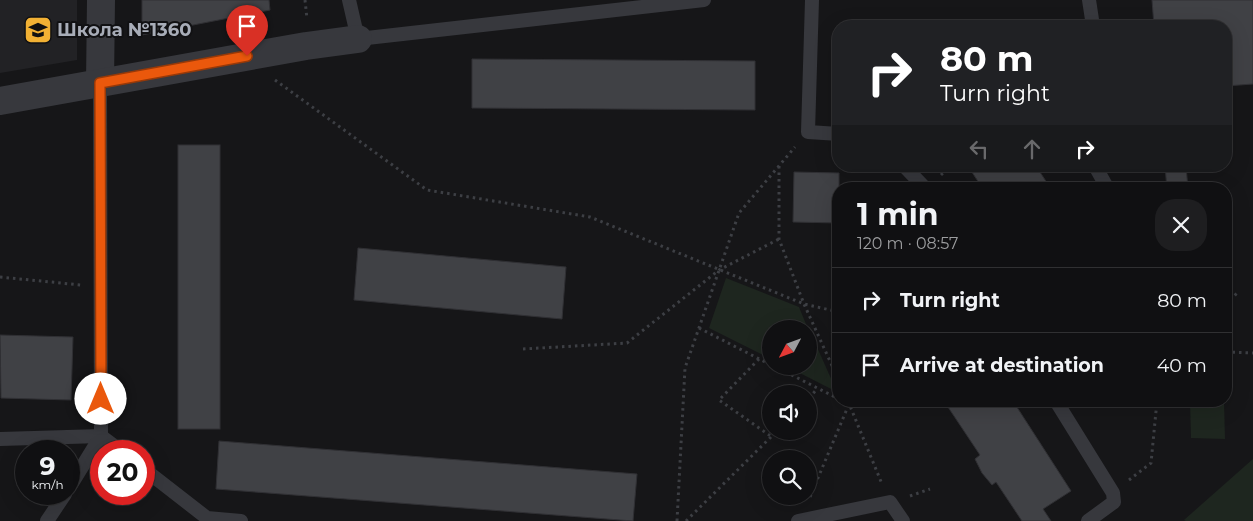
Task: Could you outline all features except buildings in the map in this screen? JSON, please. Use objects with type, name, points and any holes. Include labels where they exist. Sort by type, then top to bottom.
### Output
[{"type":"street","points":[[100,83],[101,0]]},
{"type":"street","points":[[0,101],[358,38]]},
{"type":"lane","points":[[349,0],[358,38],[704,0]]},
{"type":"lane","points":[[812,0],[808,132],[832,134]]},
{"type":"lane","points":[[1089,0],[1092,20]]},
{"type":"lane","points":[[80,470],[101,436],[100,83]]},
{"type":"lane","points":[[910,172],[919,182]]},
{"type":"lane","points":[[1060,407],[1112,493],[1114,502],[1088,521]]},
{"type":"lane","points":[[0,439],[101,436],[106,440]]},
{"type":"lane","points":[[155,478],[206,518],[241,521]]},
{"type":"lane","points":[[799,521],[890,502],[902,521]]},
{"type":"lane","points":[[47,521],[58,505]]},
{"type":"path","points":[[275,79],[427,190],[590,217],[804,304],[832,310]]},
{"type":"path","points":[[677,521],[685,368],[739,214],[808,132]]},
{"type":"path","points":[[779,166],[780,239],[804,304],[832,365]]},
{"type":"path","points":[[524,349],[627,342],[719,270],[780,239]]},
{"type":"path","points":[[0,276],[101,287]]},
{"type":"path","points":[[1232,298],[1237,293]]},
{"type":"path","points":[[699,328],[762,360]]},
{"type":"path","points":[[1232,352],[1253,353]]},
{"type":"path","points":[[759,358],[719,400],[762,429]]},
{"type":"path","points":[[790,375],[809,385]]},
{"type":"path","points":[[817,389],[832,396]]},
{"type":"path","points":[[799,521],[846,407]]},
{"type":"path","points":[[850,407],[890,502]]},
{"type":"path","points":[[1112,493],[1151,463],[1156,407]]},
{"type":"path","points":[[686,521],[768,440]]},
{"type":"shaded area","name":"Школа №1360","points":[[0,0],[77,0],[77,60],[0,73]]},
{"type":"shaded area","points":[[726,278],[799,307],[804,320],[762,320],[762,354],[709,328]]},
{"type":"shaded area","points":[[818,349],[832,381],[832,389],[804,375],[818,375]]},
{"type":"shaded area","points":[[1190,407],[1224,407],[1225,439],[1191,438]]},
{"type":"shaded area","points":[[1253,459],[1253,521],[1184,520]]},
{"type":"place","name":"Школа №1360","points":[[38,30]]},
{"type":"route","points":[[101,399],[100,83],[247,56]]}]
